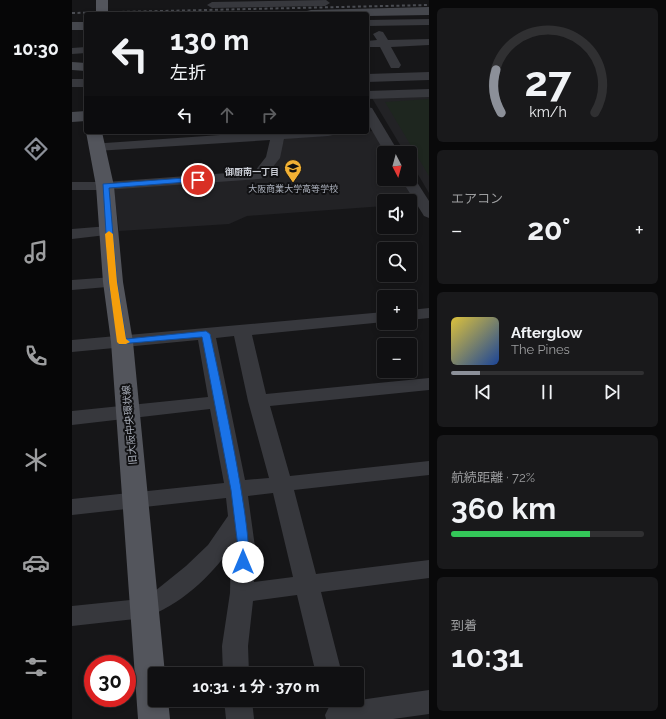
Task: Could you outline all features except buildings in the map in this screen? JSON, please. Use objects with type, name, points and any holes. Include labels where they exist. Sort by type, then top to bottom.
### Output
[{"type":"main road","points":[[102,0],[102,12]]},
{"type":"main road","name":"旧大阪中央環状線","points":[[95,140],[105,186],[113,282],[122,342],[154,719]]},
{"type":"street","points":[[212,6],[429,11]]},
{"type":"street","points":[[316,12],[326,8]]},
{"type":"street","points":[[371,23],[429,22]]},
{"type":"street","points":[[371,23],[384,44],[394,65]]},
{"type":"street","points":[[72,26],[84,26]]},
{"type":"street","points":[[369,44],[429,42]]},
{"type":"street","points":[[72,51],[84,50]]},
{"type":"street","points":[[381,65],[408,65]]},
{"type":"street","points":[[72,66],[84,67]]},
{"type":"street","points":[[369,78],[429,76]]},
{"type":"street","points":[[72,83],[84,82]]},
{"type":"street","points":[[369,95],[429,93]]},
{"type":"street","points":[[72,117],[84,116]]},
{"type":"street","points":[[369,118],[372,129],[386,146]]},
{"type":"street","points":[[72,186],[105,186],[259,175],[273,158],[279,134],[95,140]]},
{"type":"street","points":[[412,186],[429,213]]},
{"type":"street","points":[[72,234],[109,231]]},
{"type":"street","points":[[72,285],[113,282]]},
{"type":"street","points":[[417,314],[429,313]]},
{"type":"street","points":[[72,346],[377,318]]},
{"type":"street","points":[[242,331],[258,401],[282,485],[327,667]]},
{"type":"street","points":[[206,334],[236,490],[243,547],[242,593],[235,646],[236,667]]},
{"type":"street","points":[[258,401],[429,384]]},
{"type":"street","points":[[72,418],[219,402]]},
{"type":"street","points":[[72,507],[429,468]]},
{"type":"street","points":[[72,616],[144,608],[164,598],[195,573],[216,552],[240,516]]},
{"type":"street","points":[[242,593],[429,569]]},
{"type":"street","points":[[338,711],[429,702]]},
{"type":"street","points":[[239,707],[240,719]]},
{"type":"shaded area","points":[[429,96],[429,193],[417,173],[417,146],[401,146],[372,98]]},
{"type":"shaded area","points":[[429,99],[429,176],[417,156],[417,146],[411,146],[385,102]]},
{"type":"shaded area","name":"大阪商業大学高等学校","points":[[369,131],[374,131],[383,146],[377,146],[377,186],[407,186],[412,194],[377,194],[377,207],[247,216],[229,224],[119,231],[114,190],[121,187],[262,178],[277,159],[285,137],[330,134],[369,134]]},
{"type":"railway","points":[[117,12],[429,5]]},
{"type":"railway","points":[[72,13],[84,13]]},
{"type":"slow traffic","points":[[109,234],[113,282],[122,342],[126,342]]},
{"type":"place","name":"大阪商業大学高等学校","points":[[293,183]]},
{"type":"district","name":"御厨南一丁目","points":[[252,172]]},
{"type":"route","points":[[198,180],[105,186],[113,282],[122,342],[206,334],[236,490],[240,516],[243,562]]}]
